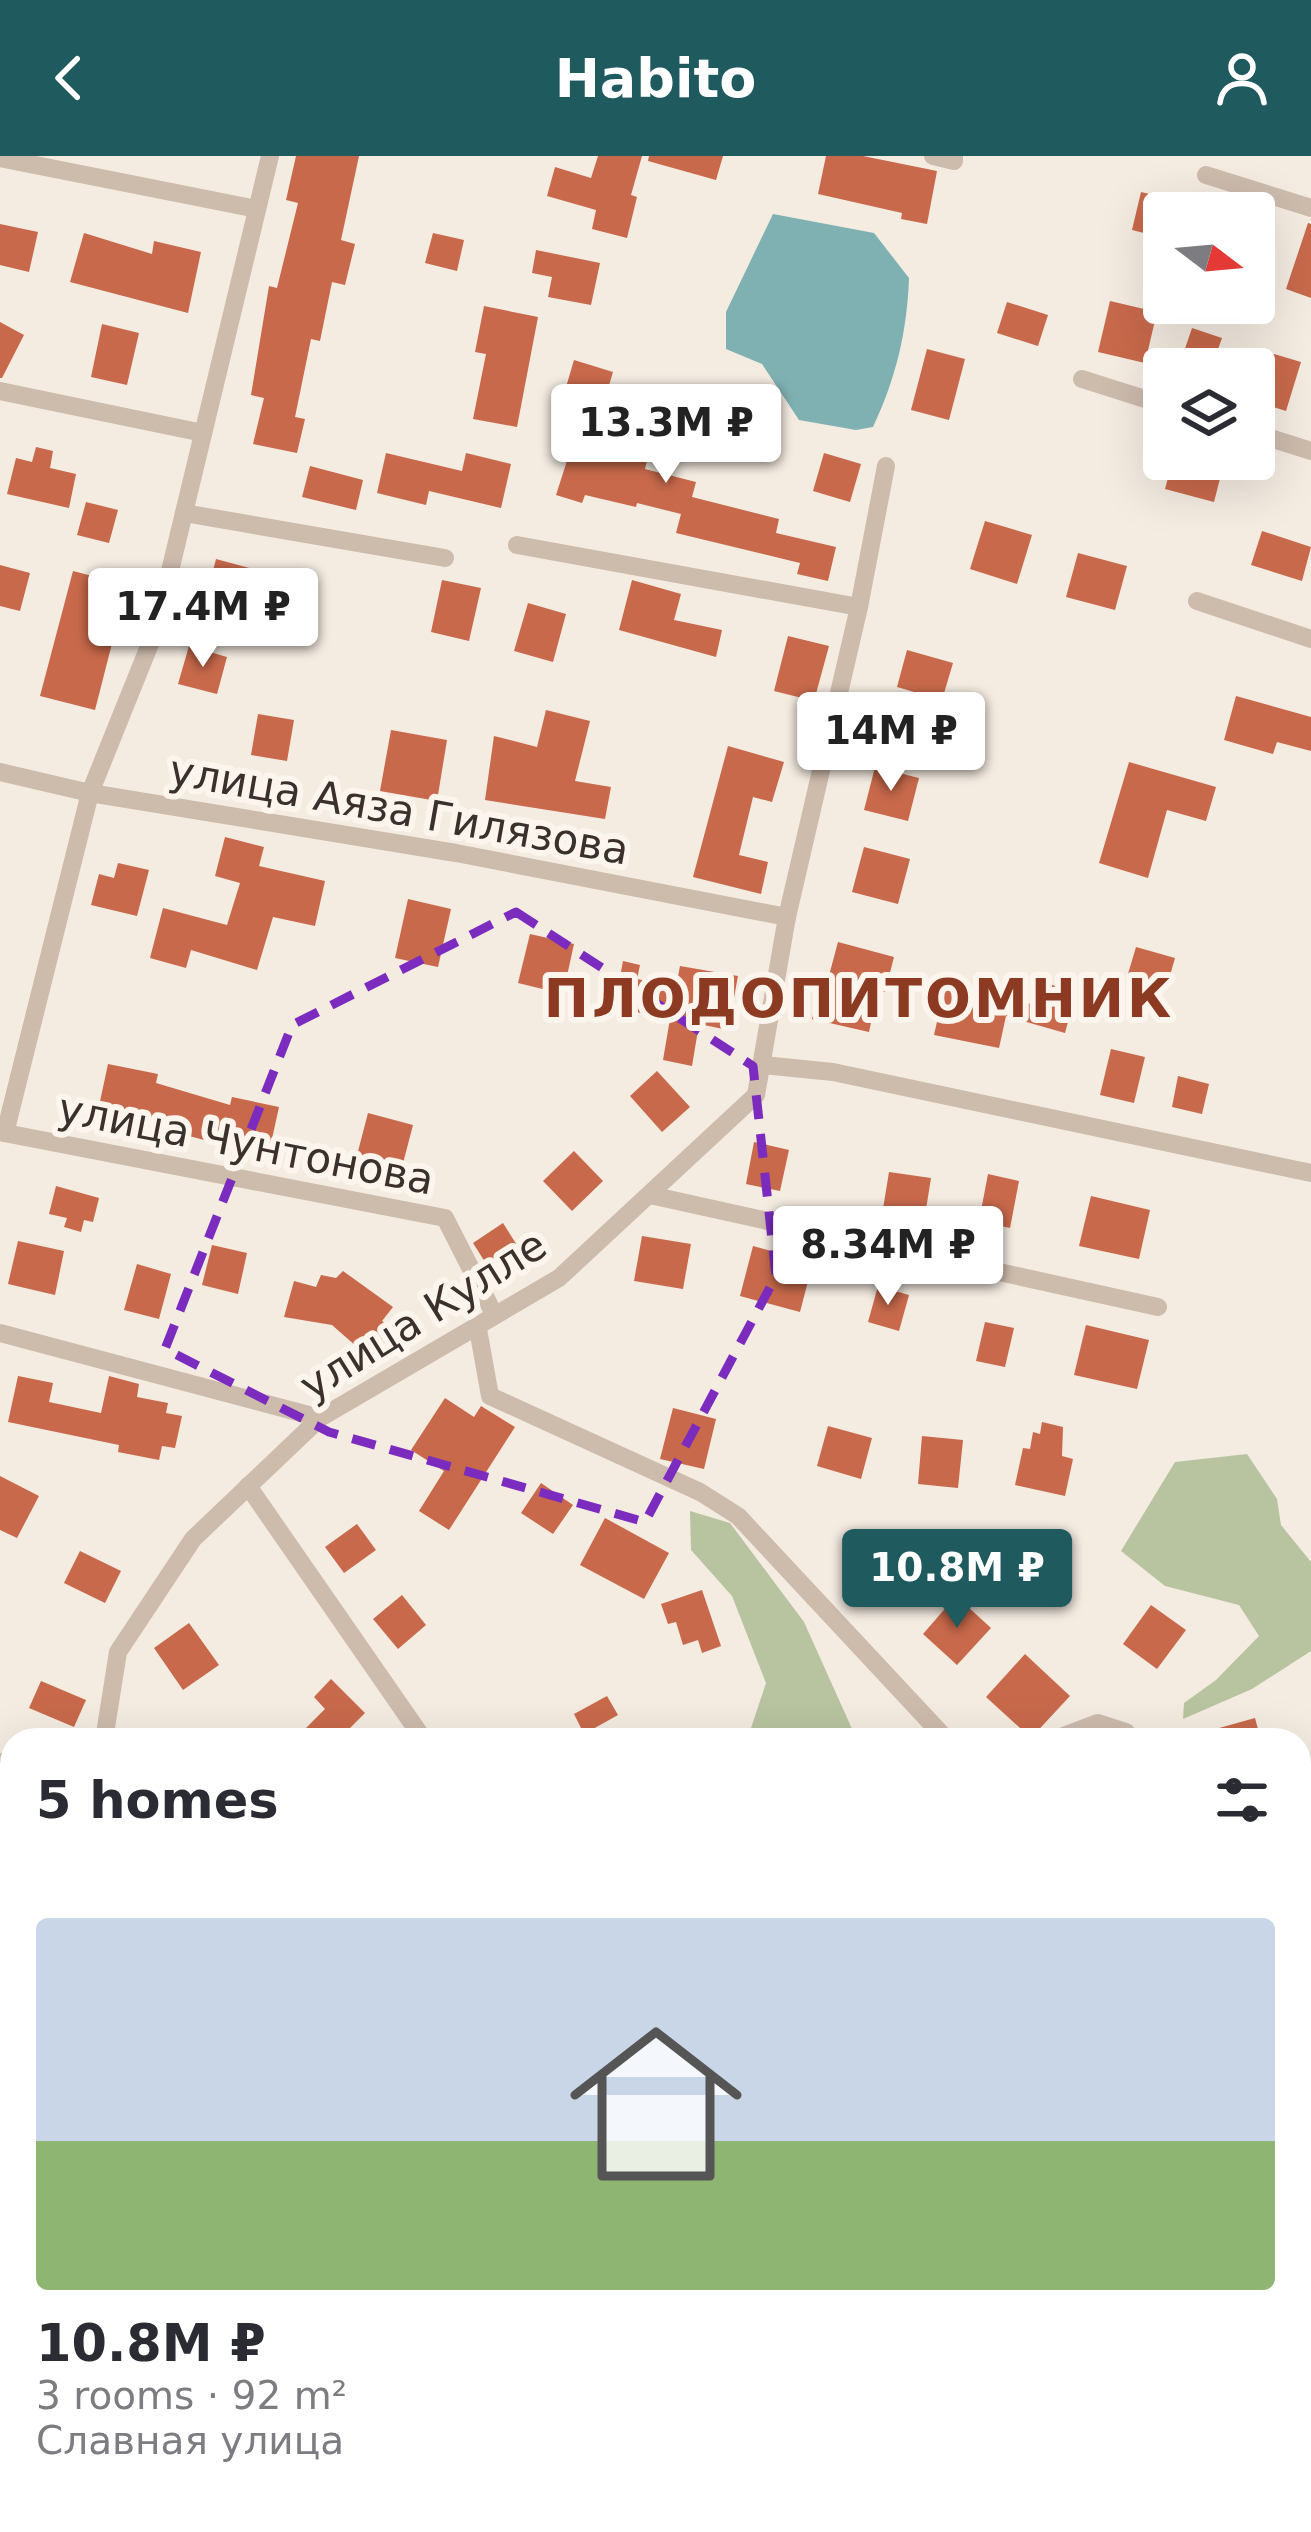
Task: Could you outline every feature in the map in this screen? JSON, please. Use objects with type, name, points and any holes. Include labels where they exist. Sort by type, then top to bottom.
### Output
[{"type":"street","points":[[2,1132],[90,793],[156,628],[270,156]]},
{"type":"street","points":[[933,156],[954,158]]},
{"type":"street","points":[[0,158],[257,209]]},
{"type":"street","points":[[1206,175],[1311,208]]},
{"type":"street","points":[[1082,379],[1143,398]]},
{"type":"street","points":[[0,391],[203,433]]},
{"type":"street","points":[[1275,440],[1311,451]]},
{"type":"street","name":"улица Кулле","points":[[106,1728],[118,1652],[194,1539],[248,1486],[320,1418],[559,1278],[756,1095],[787,917],[859,607],[886,466]]},
{"type":"street","points":[[184,513],[445,558]]},
{"type":"street","points":[[517,545],[859,607]]},
{"type":"street","points":[[1197,601],[1311,639]]},
{"type":"street","name":"улица Аяза Гилязова","points":[[0,772],[90,793],[457,853],[787,917]]},
{"type":"street","points":[[763,1065],[832,1072],[1311,1173]]},
{"type":"street","name":"улица Чунтонова","points":[[2,1132],[445,1218],[494,1314]]},
{"type":"street","points":[[650,1195],[1158,1307]]},
{"type":"street","points":[[478,1329],[490,1396],[700,1492],[738,1516],[936,1728]]},
{"type":"street","points":[[0,1333],[320,1418]]},
{"type":"street","points":[[248,1486],[416,1728]]},
{"type":"street","points":[[1085,1728],[1098,1723],[1114,1728]]},
{"type":"highlighted area","points":[[516,912],[753,1066],[776,1276],[645,1522],[329,1432],[165,1349],[292,1025]]},
{"type":"green space","points":[[1247,1454],[1277,1499],[1281,1525],[1311,1562],[1311,1651],[1252,1689],[1183,1719],[1184,1703],[1216,1680],[1259,1636],[1239,1605],[1165,1586],[1121,1551],[1175,1462]]},
{"type":"green space","points":[[690,1511],[730,1523],[804,1622],[852,1728],[751,1728],[766,1683],[732,1596],[691,1550]]},
{"type":"water","points":[[773,214],[874,233],[909,278],[899,354],[873,427],[856,430],[799,420],[762,364],[726,349],[726,312]]},
{"type":"building","points":[[296,156],[359,156],[341,240],[355,244],[345,285],[332,282],[320,341],[311,339],[295,417],[305,419],[297,453],[253,444],[264,398],[251,395],[269,286],[277,288],[298,203],[286,200]]},
{"type":"building","points":[[598,156],[642,156],[631,195],[637,197],[627,238],[592,229],[596,210],[547,196],[555,167],[591,178]]},
{"type":"building","points":[[649,156],[723,156],[716,180],[648,161]]},
{"type":"building","points":[[826,156],[863,156],[937,171],[927,224],[901,219],[902,213],[818,194]]},
{"type":"building","points":[[1141,192],[1143,192],[1143,233],[1132,230]]},
{"type":"building","points":[[0,224],[38,232],[29,272],[0,265]]},
{"type":"building","points":[[1311,224],[1311,298],[1286,289]]},
{"type":"building","points":[[84,233],[152,254],[154,241],[201,252],[188,313],[70,282]]},
{"type":"building","points":[[433,233],[464,240],[457,271],[425,263]]},
{"type":"building","points":[[536,250],[600,263],[591,305],[548,297],[552,277],[532,273]]},
{"type":"building","points":[[1110,301],[1143,309],[1143,324],[1154,324],[1149,348],[1143,348],[1143,363],[1098,352]]},
{"type":"building","points":[[1007,302],[1048,315],[1038,346],[997,333]]},
{"type":"building","points":[[484,306],[538,317],[517,427],[473,419],[486,354],[475,352]]},
{"type":"building","points":[[0,322],[24,335],[2,378],[0,378]]},
{"type":"building","points":[[102,324],[139,333],[127,385],[91,377]]},
{"type":"building","points":[[1192,328],[1222,338],[1218,348],[1185,348]]},
{"type":"building","points":[[927,349],[965,359],[949,420],[911,410]]},
{"type":"building","points":[[1275,354],[1301,362],[1286,411],[1275,408]]},
{"type":"building","points":[[574,360],[613,372],[599,419],[606,421],[600,441],[649,452],[645,469],[696,482],[692,497],[779,519],[776,533],[836,547],[828,581],[797,574],[800,563],[676,533],[681,514],[585,495],[582,503],[556,495],[573,442],[569,440],[579,399],[564,394]]},
{"type":"building","points":[[36,447],[53,451],[50,468],[76,474],[69,508],[7,494],[16,458],[32,462]]},
{"type":"building","points":[[386,453],[462,471],[466,453],[511,464],[501,508],[429,491],[426,505],[377,493]]},
{"type":"building","points":[[824,453],[861,464],[850,502],[813,491]]},
{"type":"building","points":[[310,466],[363,480],[356,510],[302,497]]},
{"type":"building","points":[[1167,480],[1220,480],[1214,502],[1165,489]]},
{"type":"building","points":[[86,502],[118,510],[109,543],[77,535]]},
{"type":"building","points":[[985,521],[1032,535],[1017,584],[970,569]]},
{"type":"building","points":[[1262,531],[1311,547],[1302,581],[1251,565]]},
{"type":"building","points":[[1078,553],[1127,566],[1115,610],[1066,597]]},
{"type":"building","points":[[216,559],[253,569],[243,603],[207,594]]},
{"type":"building","points":[[0,565],[30,573],[20,611],[0,606]]},
{"type":"building","points":[[73,571],[127,585],[95,710],[40,696]]},
{"type":"building","points":[[442,580],[481,588],[469,641],[431,632]]},
{"type":"building","points":[[632,580],[681,594],[674,620],[722,630],[716,657],[619,630]]},
{"type":"building","points":[[528,603],[566,614],[553,662],[514,651]]},
{"type":"building","points":[[788,636],[829,646],[814,701],[774,691]]},
{"type":"building","points":[[189,646],[227,657],[217,694],[178,684]]},
{"type":"building","points":[[907,650],[953,663],[942,700],[897,687]]},
{"type":"building","points":[[1236,696],[1311,717],[1311,751],[1277,742],[1273,754],[1224,740]]},
{"type":"building","points":[[546,710],[590,721],[575,781],[611,787],[605,819],[485,800],[494,736],[537,747]]},
{"type":"building","points":[[258,714],[294,720],[287,761],[251,755]]},
{"type":"building","points":[[391,730],[447,740],[437,801],[380,791]]},
{"type":"building","points":[[728,746],[784,762],[772,802],[753,797],[739,855],[768,862],[761,894],[693,877]]},
{"type":"building","points":[[1129,762],[1216,787],[1206,821],[1167,810],[1148,878],[1099,863]]},
{"type":"building","points":[[875,767],[919,778],[908,821],[864,810]]},
{"type":"building","points":[[225,837],[264,847],[259,866],[325,881],[315,926],[273,917],[257,970],[191,950],[186,968],[150,958],[163,908],[227,925],[240,883],[215,876]]},
{"type":"building","points":[[864,847],[910,859],[898,904],[852,892]]},
{"type":"building","points":[[118,863],[149,870],[137,916],[91,905],[99,874],[114,878]]},
{"type":"building","points":[[408,899],[451,909],[438,967],[395,958]]},
{"type":"building","points":[[530,934],[574,944],[563,994],[518,983]]},
{"type":"building","points":[[838,942],[894,957],[885,992],[878,990],[869,1032],[812,1019],[817,997],[823,998]]},
{"type":"building","points":[[1136,947],[1175,958],[1167,986],[1128,974]]},
{"type":"building","points":[[623,961],[640,965],[637,979],[676,987],[680,966],[738,976],[728,1030],[699,1024],[692,1066],[663,1060],[670,1019],[598,1004],[605,973],[620,977]]},
{"type":"building","points":[[1042,982],[1076,992],[1065,1033],[1006,1016],[999,1048],[934,1035],[945,986],[1036,1005]]},
{"type":"building","points":[[1111,1049],[1145,1057],[1134,1103],[1100,1095]]},
{"type":"building","points":[[108,1064],[158,1074],[156,1083],[230,1105],[232,1097],[279,1107],[268,1157],[159,1128],[162,1119],[99,1106]]},
{"type":"building","points":[[657,1071],[690,1107],[662,1132],[630,1096]]},
{"type":"building","points":[[1178,1076],[1209,1084],[1202,1114],[1172,1107]]},
{"type":"building","points":[[368,1113],[413,1125],[401,1171],[356,1159]]},
{"type":"building","points":[[754,1142],[789,1150],[780,1191],[746,1184]]},
{"type":"building","points":[[574,1151],[603,1181],[572,1211],[543,1181]]},
{"type":"building","points":[[889,1172],[931,1178],[924,1222],[882,1215]]},
{"type":"building","points":[[988,1174],[1019,1181],[1010,1228],[979,1221]]},
{"type":"building","points":[[56,1186],[99,1198],[93,1222],[84,1220],[81,1232],[64,1227],[67,1218],[49,1214]]},
{"type":"building","points":[[1091,1196],[1150,1210],[1139,1259],[1079,1246]]},
{"type":"building","points":[[503,1223],[527,1261],[497,1281],[473,1243]]},
{"type":"building","points":[[642,1236],[691,1244],[683,1289],[634,1281]]},
{"type":"building","points":[[18,1241],[64,1251],[55,1295],[8,1284]]},
{"type":"building","points":[[212,1245],[247,1253],[238,1294],[202,1285]]},
{"type":"building","points":[[753,1246],[813,1262],[800,1312],[740,1296]]},
{"type":"building","points":[[137,1264],[171,1274],[159,1319],[124,1310]]},
{"type":"building","points":[[343,1271],[393,1307],[382,1321],[394,1329],[373,1361],[332,1325],[284,1317],[294,1281],[316,1287],[321,1275],[336,1278]]},
{"type":"building","points":[[878,1286],[909,1295],[899,1331],[868,1322]]},
{"type":"building","points":[[985,1322],[1014,1328],[1005,1367],[976,1361]]},
{"type":"building","points":[[1086,1325],[1149,1340],[1137,1389],[1074,1375]]},
{"type":"building","points":[[18,1376],[53,1383],[49,1402],[101,1413],[109,1376],[139,1384],[137,1397],[168,1403],[166,1413],[182,1416],[175,1448],[162,1446],[159,1460],[118,1452],[119,1445],[8,1422]]},
{"type":"building","points":[[445,1398],[474,1417],[481,1406],[515,1427],[449,1530],[419,1511],[444,1471],[411,1450]]},
{"type":"building","points":[[673,1408],[716,1419],[704,1469],[660,1459]]},
{"type":"building","points":[[1042,1422],[1063,1427],[1062,1456],[1073,1459],[1065,1496],[1015,1485],[1023,1448],[1030,1449],[1033,1432],[1040,1434]]},
{"type":"building","points":[[828,1426],[872,1438],[861,1479],[817,1466]]},
{"type":"building","points":[[922,1436],[963,1440],[958,1488],[918,1484]]},
{"type":"building","points":[[0,1476],[39,1496],[17,1538],[0,1530]]},
{"type":"building","points":[[541,1483],[573,1505],[553,1534],[521,1513]]},
{"type":"building","points":[[605,1518],[669,1553],[644,1599],[580,1565]]},
{"type":"building","points":[[357,1524],[376,1550],[344,1573],[325,1547]]},
{"type":"building","points":[[80,1551],[121,1571],[105,1603],[64,1583]]},
{"type":"building","points":[[702,1590],[721,1646],[702,1653],[698,1640],[683,1645],[676,1622],[668,1624],[661,1604]]},
{"type":"building","points":[[402,1595],[426,1625],[398,1649],[373,1619]]},
{"type":"building","points":[[956,1596],[991,1628],[957,1665],[923,1634]]},
{"type":"building","points":[[1151,1605],[1186,1630],[1157,1669],[1123,1644]]},
{"type":"building","points":[[189,1623],[219,1665],[183,1690],[154,1648]]},
{"type":"building","points":[[1025,1654],[1070,1696],[1040,1728],[1020,1728],[986,1697]]},
{"type":"building","points":[[331,1679],[365,1713],[350,1728],[306,1728],[325,1709],[314,1697]]},
{"type":"building","points":[[41,1681],[86,1700],[74,1727],[29,1708]]},
{"type":"building","points":[[607,1696],[618,1715],[595,1728],[581,1728],[574,1714]]},
{"type":"building","points":[[1255,1718],[1258,1728],[1219,1728]]},
{"type":"district","name":"ПЛОДОПИТОМНИК","points":[[859,998]]}]
